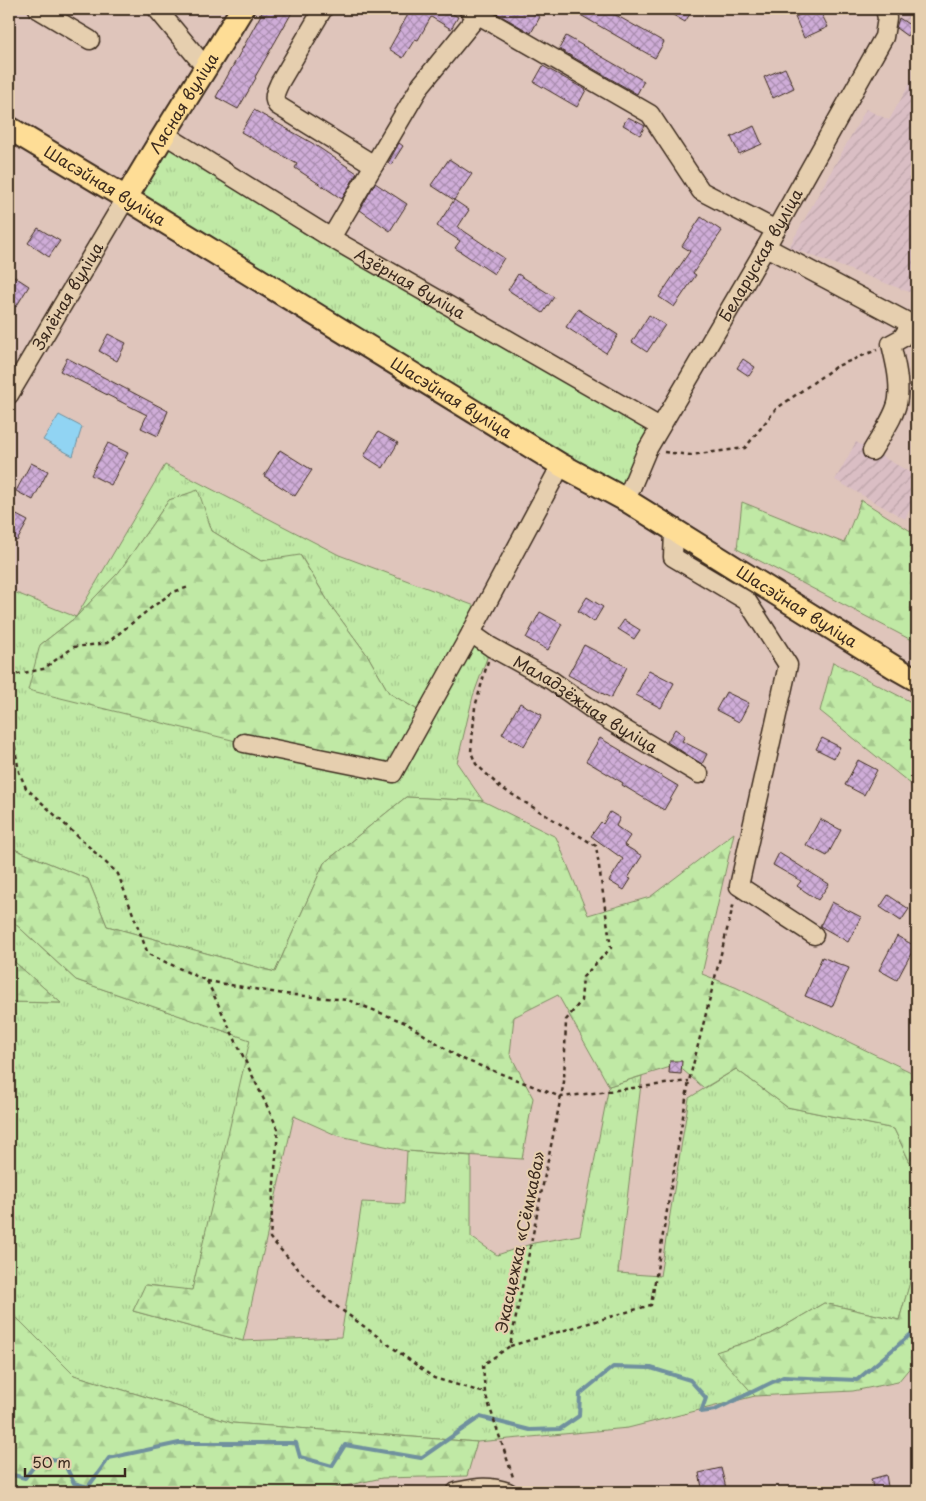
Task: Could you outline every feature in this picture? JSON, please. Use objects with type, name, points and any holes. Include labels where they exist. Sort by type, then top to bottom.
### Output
[{"type":"main road","name":"Лясная вуліца","points":[[126,198],[242,9]]},
{"type":"main road","name":"Шасэйная вуліца","points":[[9,128],[561,465],[626,500],[917,680]]},
{"type":"street","points":[[38,9],[90,40]]},
{"type":"street","points":[[157,9],[206,68]]},
{"type":"street","points":[[323,9],[274,93],[274,100],[277,105],[374,165]]},
{"type":"street","name":"Беларуская вуліца","points":[[626,500],[647,450],[776,230],[884,37],[887,18],[885,9]]},
{"type":"street","points":[[331,238],[421,85],[473,12],[650,114],[701,191],[776,230]]},
{"type":"street","name":"Азёрная вуліца","points":[[164,134],[331,238],[660,427]]},
{"type":"street","name":"Зялёная вуліца","points":[[9,394],[126,198]]},
{"type":"street","points":[[766,247],[914,326],[902,338],[891,344],[897,374],[898,400],[890,420],[872,451]]},
{"type":"street","points":[[244,743],[393,773],[561,465]]},
{"type":"street","points":[[674,530],[673,557],[747,601],[788,665],[738,886],[814,935]]},
{"type":"street","name":"Маладзёжная вуліца","points":[[471,633],[491,647],[551,680],[600,715],[699,774]]},
{"type":"street","points":[[456,1492],[480,1487],[512,1488]]},
{"type":"path","points":[[647,450],[691,455],[745,448],[776,409],[835,367],[891,344]]},
{"type":"path","points":[[9,676],[43,669],[74,647],[107,643],[174,592],[189,587]]},
{"type":"path","name":"Экасцежка «Сёмкава»","points":[[485,1393],[483,1365],[510,1346],[564,1082],[566,1020],[581,1001],[583,977],[611,948],[596,846],[500,787],[476,764],[471,752],[475,707],[491,647]]},
{"type":"path","points":[[9,723],[19,772],[26,788],[118,874],[148,954],[207,981],[284,994],[348,1000],[406,1023],[460,1058],[561,1097],[689,1081]]},
{"type":"path","points":[[510,1346],[651,1305],[689,1081],[738,886]]},
{"type":"path","points":[[207,981],[278,1129],[270,1238],[324,1297],[434,1378],[485,1393],[512,1488]]},
{"type":"shaded area","points":[[905,9],[917,9],[917,36],[910,32],[907,36],[893,26]]},
{"type":"shaded area","points":[[917,71],[917,295],[789,247],[866,109],[889,120]]},
{"type":"shaded area","points":[[856,442],[917,476],[917,496],[905,519],[835,480]]},
{"type":"green space","points":[[164,134],[660,427],[626,500],[126,198]]},
{"type":"green space","points":[[165,465],[339,555],[483,609],[472,633],[491,647],[473,696],[457,763],[483,801],[406,797],[324,863],[275,972],[107,926],[88,879],[9,847],[9,590],[76,617]],"holes":[[[197,491],[212,531],[261,561],[301,556],[331,606],[368,656],[389,693],[426,715],[40,645],[76,617],[119,572],[169,500]]]},
{"type":"green space","points":[[198,490],[212,531],[261,561],[300,555],[331,606],[368,656],[389,693],[426,715],[393,773],[244,743],[28,690],[40,645],[76,617],[119,572],[169,500]]},
{"type":"green space","points":[[861,500],[917,535],[917,643],[737,549],[742,502],[844,543]]},
{"type":"green space","points":[[833,662],[917,705],[917,789],[820,711]]},
{"type":"green space","points":[[406,797],[483,801],[556,837],[588,915],[650,897],[734,833],[702,974],[735,987],[911,1072],[917,1068],[917,1177],[894,1129],[787,1107],[736,1069],[704,1088],[677,1065],[609,1086],[558,995],[514,1017],[510,1054],[533,1098],[522,1159],[407,1151],[336,1135],[294,1116],[243,1341],[133,1311],[145,1285],[192,1290],[250,1040],[76,980],[9,918],[9,847],[88,879],[107,926],[275,972],[324,863]]},
{"type":"green space","points":[[9,918],[76,980],[251,1040],[192,1291],[146,1285],[133,1311],[243,1341],[341,1337],[362,1202],[404,1204],[407,1151],[471,1156],[471,1237],[497,1255],[534,1243],[580,1235],[609,1086],[642,1076],[618,1273],[660,1276],[689,1098],[736,1069],[787,1107],[894,1129],[917,1177],[917,1272],[913,1273],[899,1320],[824,1303],[771,1334],[717,1352],[755,1396],[628,1428],[477,1442],[232,1423],[74,1375],[9,1310],[9,1002],[61,1003],[9,957]]},
{"type":"green space","points":[[9,957],[61,1003],[9,1002]]},
{"type":"green space","points":[[913,1272],[917,1272],[917,1359],[898,1382],[853,1391],[755,1396],[716,1352],[771,1334],[824,1303],[899,1320]]},
{"type":"green space","points":[[9,1310],[74,1375],[232,1423],[477,1442],[467,1476],[382,1478],[317,1492],[9,1492]]},
{"type":"water","points":[[59,415],[82,427],[73,456],[43,440]]},
{"type":"building","points":[[264,9],[294,9],[238,109],[216,97]]},
{"type":"building","points":[[411,9],[444,9],[458,17],[451,29],[431,17],[418,40],[415,39],[403,58],[389,49]]},
{"type":"building","points":[[489,9],[526,9],[540,17],[531,33]]},
{"type":"building","points":[[570,9],[605,9],[664,42],[655,58]]},
{"type":"building","points":[[663,9],[693,9],[685,22]]},
{"type":"building","points":[[812,9],[819,9],[828,27],[804,38],[795,17]]},
{"type":"building","points":[[899,18],[913,27],[907,36],[896,28]]},
{"type":"building","points":[[566,36],[644,81],[637,94],[559,49]]},
{"type":"building","points":[[543,66],[586,90],[577,107],[534,82]]},
{"type":"building","points":[[785,68],[794,88],[773,98],[764,77]]},
{"type":"building","points":[[254,110],[312,143],[357,173],[342,199],[295,168],[297,164],[241,132]]},
{"type":"building","points":[[628,117],[645,126],[640,135],[623,125]]},
{"type":"building","points":[[754,126],[762,144],[739,154],[731,137]]},
{"type":"building","points":[[399,143],[403,146],[391,165],[388,163]]},
{"type":"building","points":[[449,159],[472,174],[454,200],[431,185]]},
{"type":"building","points":[[375,183],[407,204],[390,231],[360,210]]},
{"type":"building","points":[[454,200],[469,210],[458,227],[504,258],[494,274],[455,248],[460,241],[437,226]]},
{"type":"building","points":[[701,217],[722,231],[693,273],[696,275],[674,307],[659,297],[690,251],[682,246]]},
{"type":"building","points":[[38,228],[60,241],[49,257],[28,243]]},
{"type":"building","points":[[9,273],[29,286],[16,307],[9,302]]},
{"type":"building","points":[[518,274],[554,297],[543,313],[508,290]]},
{"type":"building","points":[[578,309],[618,335],[606,353],[566,327]]},
{"type":"building","points":[[649,315],[665,325],[647,352],[632,342]]},
{"type":"building","points":[[108,334],[126,343],[117,361],[99,351]]},
{"type":"building","points":[[67,358],[168,411],[158,436],[141,428],[147,415],[60,371]]},
{"type":"building","points":[[743,359],[755,367],[749,376],[737,368]]},
{"type":"building","points":[[378,432],[398,443],[383,468],[364,456]]},
{"type":"building","points":[[108,443],[128,453],[111,485],[91,475]]},
{"type":"building","points":[[280,450],[312,470],[295,496],[264,476]]},
{"type":"building","points":[[31,463],[48,471],[33,500],[16,491]]},
{"type":"building","points":[[9,511],[28,521],[17,541],[9,537]]},
{"type":"building","points":[[587,597],[603,607],[594,622],[578,611]]},
{"type":"building","points":[[540,612],[562,624],[548,650],[526,638]]},
{"type":"building","points":[[624,620],[640,630],[634,639],[618,629]]},
{"type":"building","points":[[584,645],[627,667],[611,698],[568,675]]},
{"type":"building","points":[[649,670],[674,683],[661,708],[636,695]]},
{"type":"building","points":[[726,692],[749,703],[739,722],[716,710]]},
{"type":"building","points":[[520,703],[542,715],[524,746],[502,734]]},
{"type":"building","points":[[675,729],[685,736],[682,741],[707,754],[702,764],[667,742]]},
{"type":"building","points":[[600,738],[678,786],[664,810],[586,761]]},
{"type":"building","points":[[822,738],[840,747],[834,758],[816,749]]},
{"type":"building","points":[[858,760],[877,770],[864,795],[845,785]]},
{"type":"building","points":[[610,812],[620,818],[616,826],[630,836],[624,845],[642,856],[628,878],[631,879],[624,890],[609,881],[623,859],[591,836],[601,822],[603,824]]},
{"type":"building","points":[[820,819],[841,830],[827,856],[806,845]]},
{"type":"building","points":[[779,853],[829,884],[818,900],[797,886],[801,881],[773,865]]},
{"type":"building","points":[[888,895],[909,909],[901,921],[880,907]]},
{"type":"building","points":[[832,902],[861,917],[848,942],[820,926]]},
{"type":"building","points":[[897,936],[915,946],[897,980],[879,970]]},
{"type":"building","points":[[822,957],[849,968],[832,1007],[805,996]]},
{"type":"building","points":[[670,1061],[682,1061],[681,1074],[669,1073]]},
{"type":"building","points":[[721,1468],[727,1492],[703,1492],[699,1473]]},
{"type":"building","points":[[886,1475],[889,1492],[874,1492],[871,1479]]},
{"type":"waterway","points":[[9,1474],[25,1478],[41,1457],[63,1461],[74,1483],[88,1487],[109,1458],[179,1443],[296,1443],[300,1457],[332,1466],[345,1445],[421,1458],[480,1417],[530,1430],[560,1429],[579,1416],[580,1394],[613,1367],[651,1368],[690,1380],[706,1398],[701,1412],[715,1410],[783,1377],[857,1380],[917,1329]]}]
